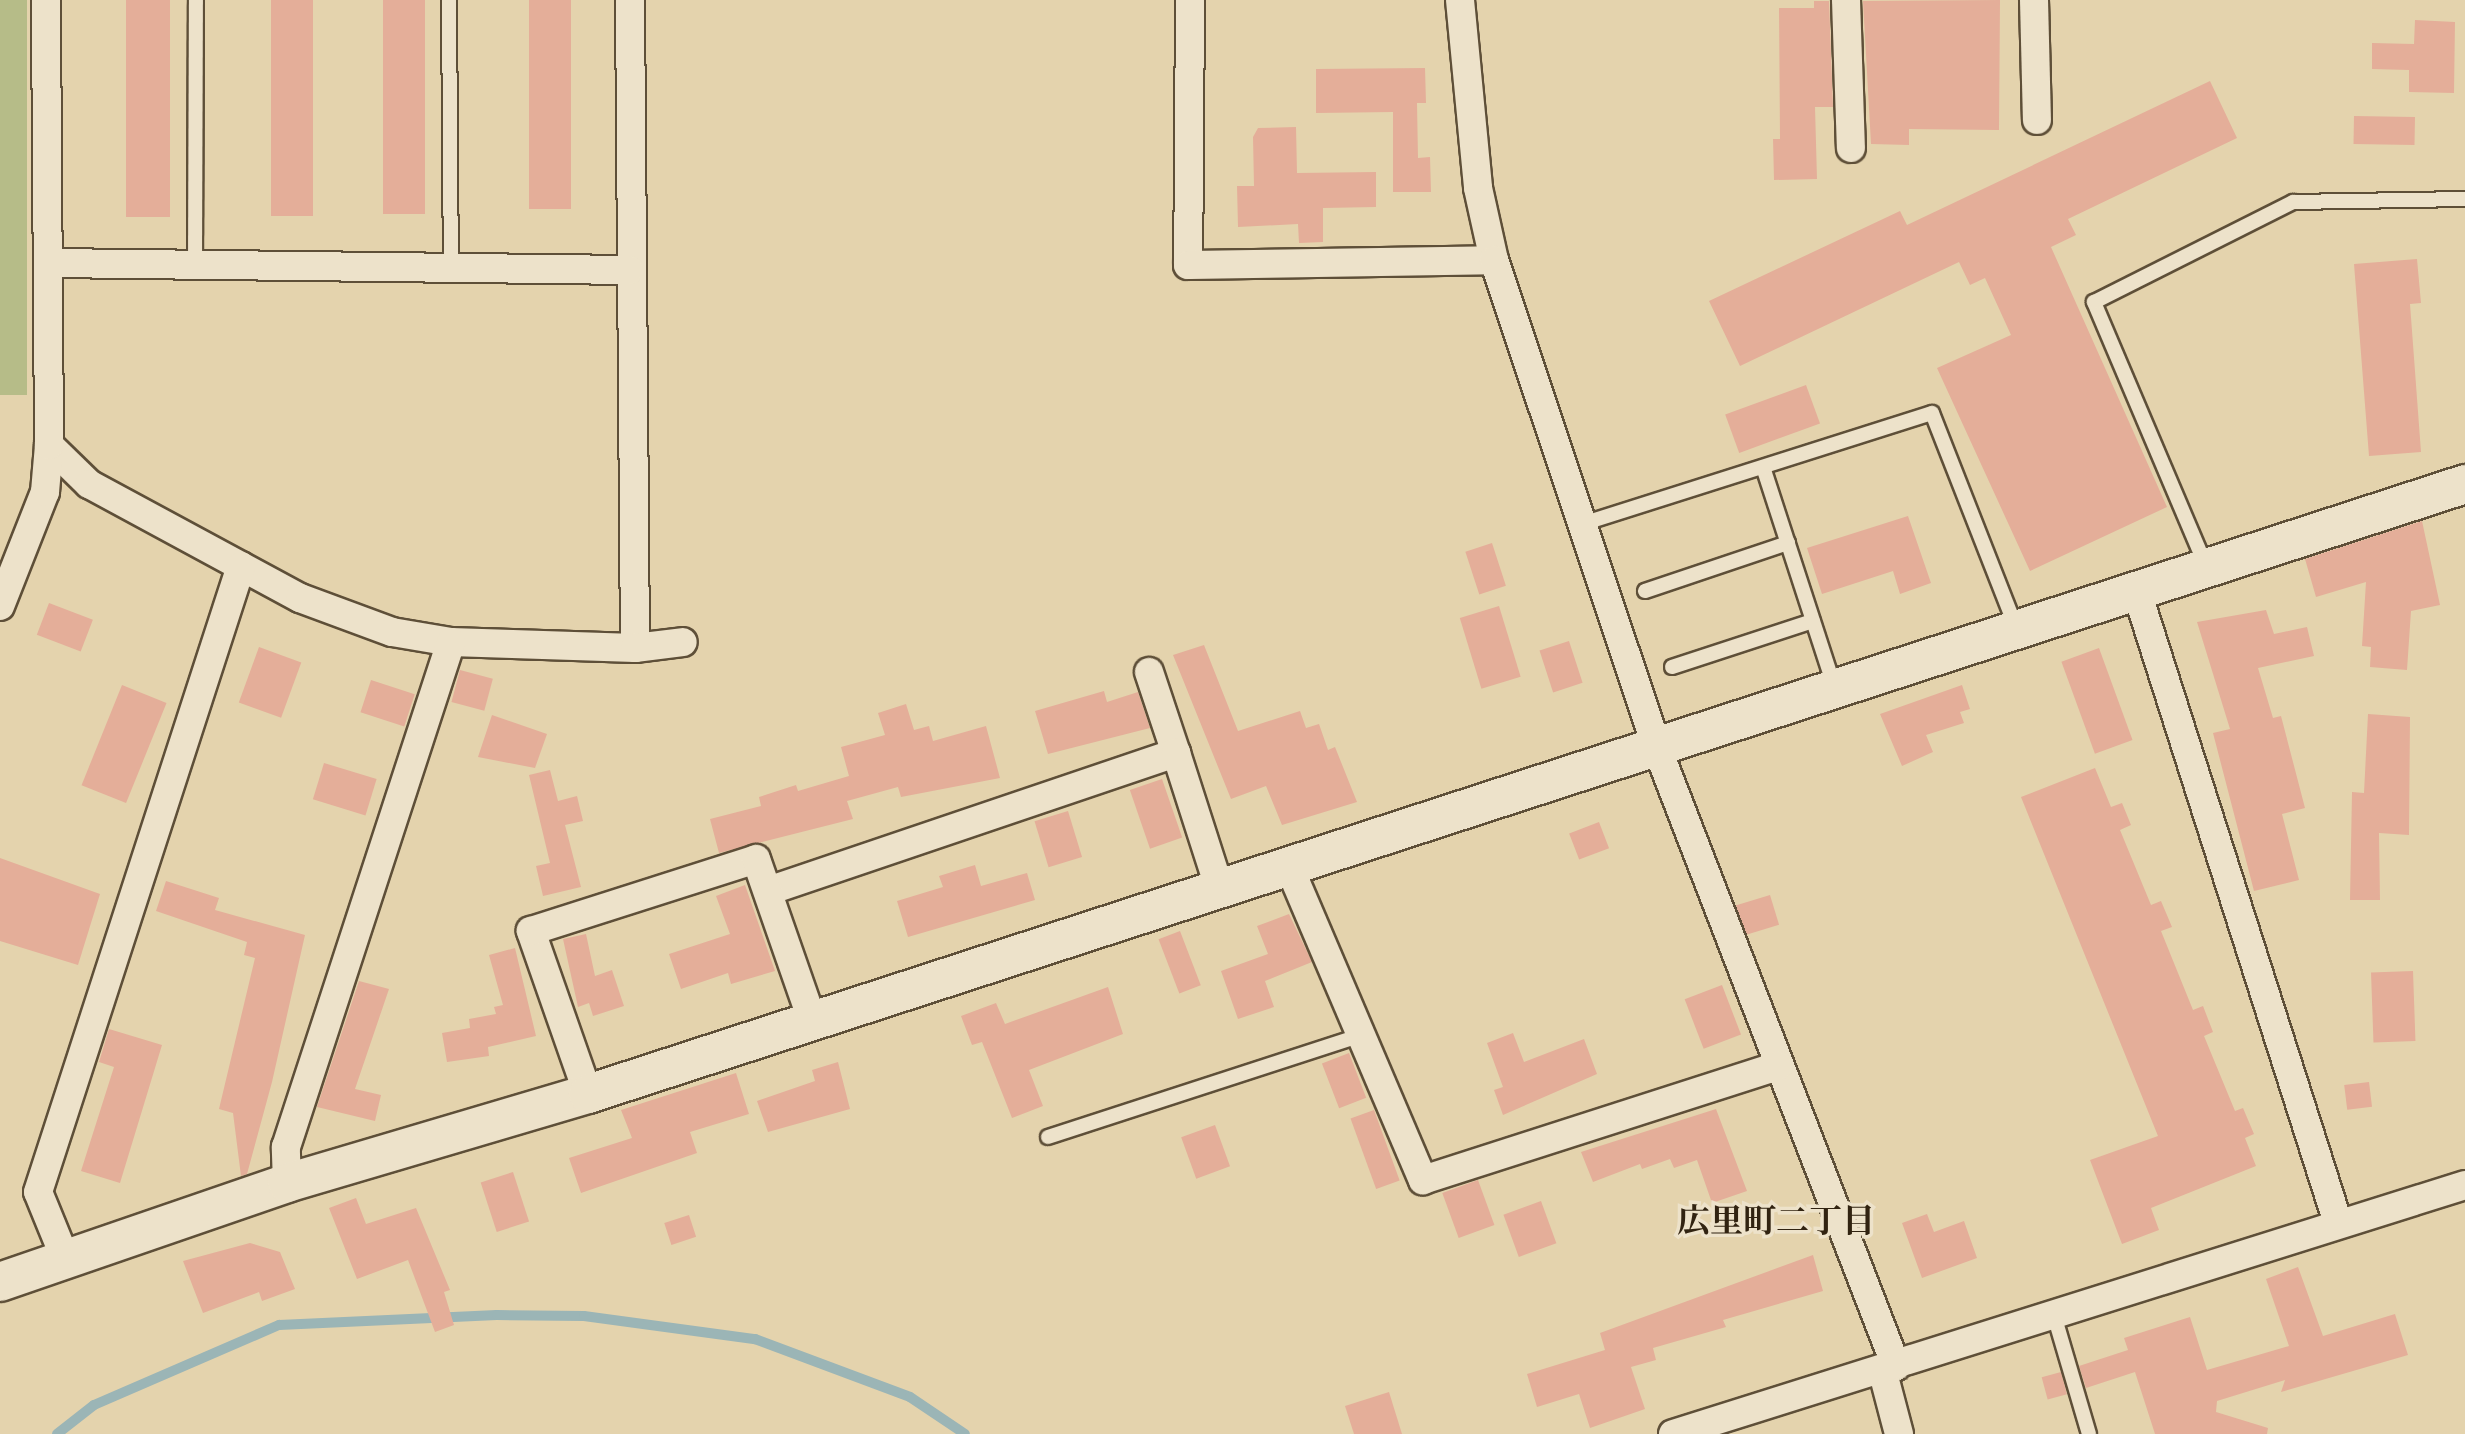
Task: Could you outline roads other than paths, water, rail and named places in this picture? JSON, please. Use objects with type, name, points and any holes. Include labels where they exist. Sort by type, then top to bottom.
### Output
[{"type":"street","points":[[0,606],[45,492],[49,445],[47,0]]},
{"type":"street","points":[[630,0],[629,270],[635,648]]},
{"type":"street","points":[[1190,0],[1188,265],[1494,260]]},
{"type":"street","points":[[1460,0],[1476,175],[1494,260],[1656,746],[1889,1368],[1899,1434]]},
{"type":"street","points":[[1846,0],[1851,148]]},
{"type":"street","points":[[2034,0],[2037,120]]},
{"type":"street","points":[[50,263],[629,270]]},
{"type":"street","points":[[49,445],[89,484],[300,598],[392,632],[451,642],[635,648],[683,642]]},
{"type":"street","points":[[0,1282],[287,1183],[588,1094],[811,1017],[2465,484]]},
{"type":"street","points":[[65,1258],[38,1192],[241,566]]},
{"type":"street","points":[[2136,589],[2338,1223]]},
{"type":"street","points":[[287,1183],[286,1147],[451,642]]},
{"type":"street","points":[[1149,673],[1219,887]]},
{"type":"street","points":[[768,891],[1176,753]]},
{"type":"street","points":[[588,1094],[531,931],[756,859],[811,1017]]},
{"type":"street","points":[[1288,864],[1423,1180],[1778,1066]]},
{"type":"street","points":[[1673,1434],[2465,1185]]},
{"type":"lane","points":[[195,265],[196,0]]},
{"type":"lane","points":[[449,0],[450,267]]},
{"type":"lane","points":[[2206,566],[2094,302],[2293,202],[2465,199]]},
{"type":"lane","points":[[1582,524],[1764,470],[1932,413],[2016,628]]},
{"type":"lane","points":[[1764,470],[1834,687]]},
{"type":"lane","points":[[1645,591],[1788,543]]},
{"type":"lane","points":[[1672,667],[1813,621]]},
{"type":"lane","points":[[1048,1137],[1362,1035]]},
{"type":"lane","points":[[2054,1315],[2089,1434]]},
{"type":"waterway","points":[[57,1434],[94,1405],[279,1325],[497,1315],[584,1316],[755,1339],[910,1397],[965,1434]]},
{"type":"district","name":"広里町二丁目","points":[[1776,1221]]}]
